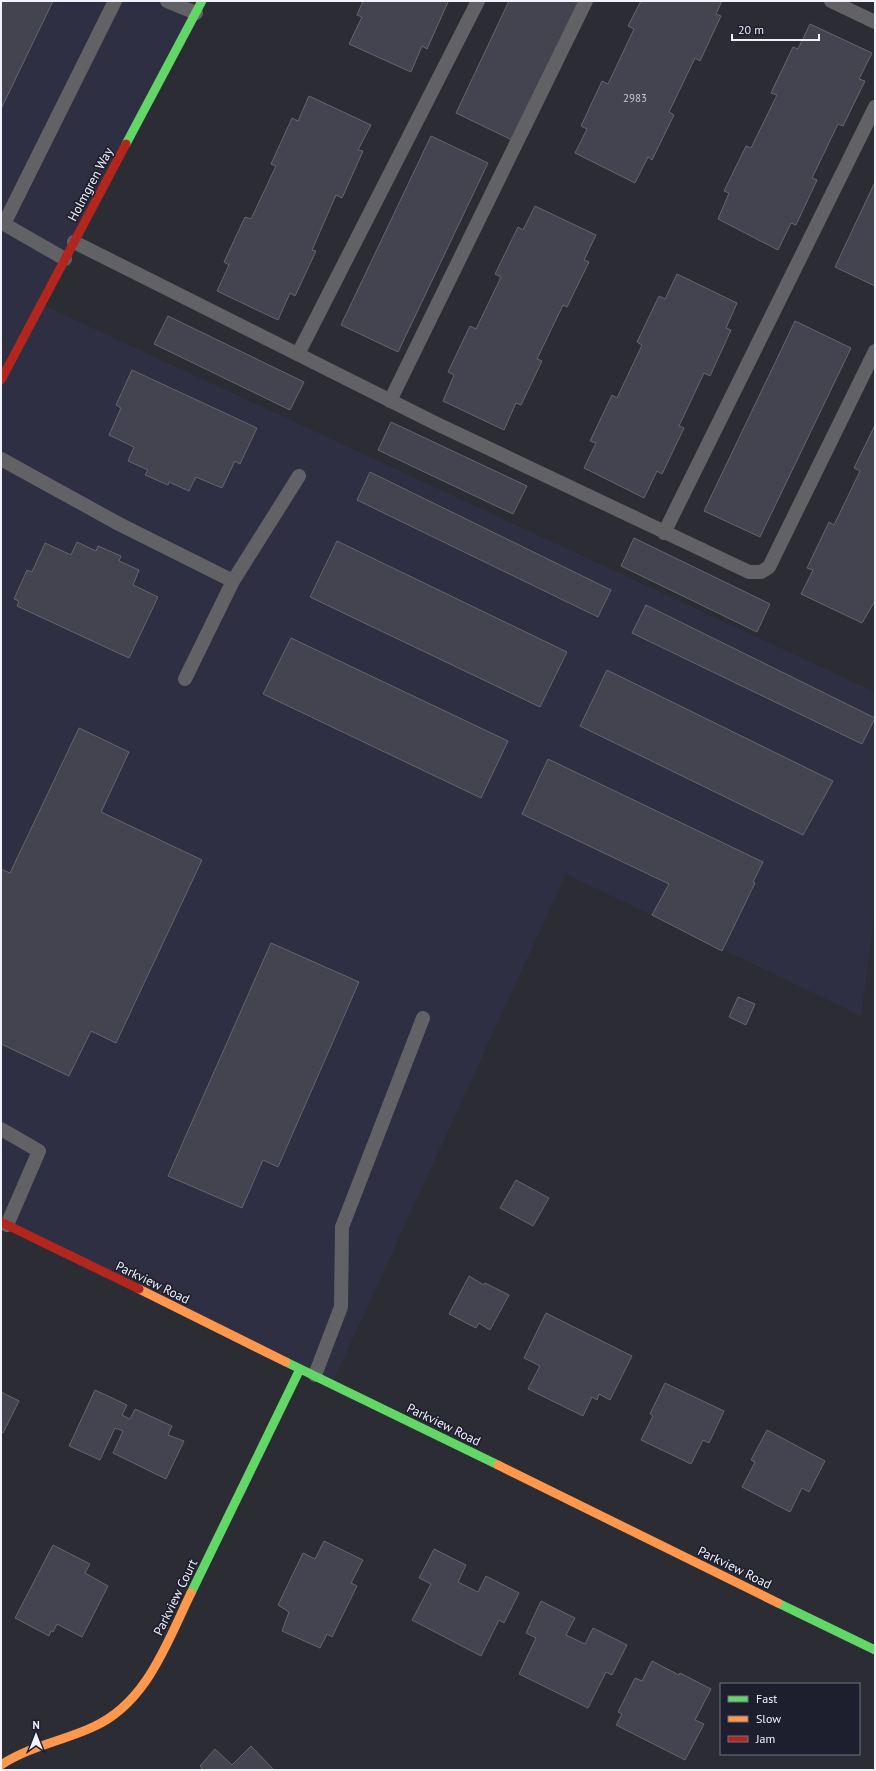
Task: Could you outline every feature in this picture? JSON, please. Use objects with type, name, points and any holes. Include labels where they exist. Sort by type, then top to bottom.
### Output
[{"type":"street","name":"Holmgren Way","points":[[1,380],[5,360],[65,259],[199,7]]},
{"type":"street","name":"Parkview Road","points":[[4,1223],[875,1650]]},
{"type":"street","name":"Parkview Court","points":[[1,1765],[42,1745],[94,1727],[123,1709],[139,1692],[152,1673],[300,1368]]},
{"type":"lane","points":[[65,259],[4,224],[115,1]]},
{"type":"lane","points":[[167,1],[199,7]]},
{"type":"lane","points":[[298,354],[478,1]]},
{"type":"lane","points":[[390,400],[586,1]]},
{"type":"lane","points":[[831,1],[875,22]]},
{"type":"lane","points":[[664,533],[875,107]]},
{"type":"lane","points":[[74,242],[390,400],[664,533],[749,572],[761,572],[769,567],[875,351]]},
{"type":"lane","points":[[1,459],[119,524],[233,581]]},
{"type":"lane","points":[[185,679],[233,581],[299,476]]},
{"type":"lane","points":[[315,1375],[341,1307],[342,1227],[423,1018]]},
{"type":"lane","points":[[1,1129],[39,1151],[4,1223]]},
{"type":"shaded area","points":[[1,1],[202,1],[41,304],[875,692],[875,912],[861,1016],[566,874],[332,1384],[1,1222]]},
{"type":"building","points":[[1,1],[53,1],[1,109]]},
{"type":"building","points":[[363,1],[448,2],[427,49],[422,46],[411,72],[349,44],[362,17],[357,15]]},
{"type":"building","points":[[509,1],[579,1],[512,140],[456,113]]},
{"type":"building","points":[[641,1],[722,1],[716,14],[721,16],[700,61],[695,58],[669,112],[674,115],[652,160],[648,157],[635,183],[575,153],[587,129],[581,126],[602,81],[608,84],[634,29],[628,26]]},
{"type":"building","points":[[810,24],[872,53],[859,79],[865,81],[843,126],[838,124],[812,178],[817,180],[796,225],[791,223],[778,250],[718,219],[729,193],[724,191],[746,146],[751,148],[777,95],[771,93],[793,47],[798,49]]},
{"type":"building","points":[[309,96],[371,125],[358,150],[363,151],[342,198],[336,195],[312,250],[316,251],[295,296],[290,293],[278,320],[217,291],[229,265],[224,262],[245,217],[251,219],[276,166],[271,164],[292,118],[298,121]]},
{"type":"building","points":[[431,136],[488,163],[398,352],[341,325]]},
{"type":"building","points":[[875,182],[875,286],[835,267]]},
{"type":"building","points":[[535,206],[596,235],[584,260],[589,262],[567,307],[563,305],[537,359],[542,361],[521,405],[516,403],[504,430],[443,401],[454,375],[448,372],[470,326],[476,329],[501,277],[495,274],[518,227],[523,230]]},
{"type":"building","points":[[677,274],[737,303],[726,328],[731,330],[710,376],[704,373],[679,426],[684,428],[662,474],[657,471],[644,498],[584,468],[596,443],[590,441],[612,395],[617,398],[642,345],[637,342],[659,296],[665,299]]},
{"type":"building","points":[[168,316],[304,382],[290,410],[154,344]]},
{"type":"building","points":[[795,321],[851,348],[760,537],[704,511]]},
{"type":"building","points":[[132,370],[257,428],[240,464],[235,461],[222,488],[196,477],[189,491],[169,482],[168,485],[145,475],[148,470],[128,461],[134,447],[109,435],[121,408],[116,405]]},
{"type":"building","points":[[391,422],[527,486],[513,514],[378,450]]},
{"type":"building","points":[[875,425],[875,601],[862,623],[801,594],[813,570],[807,568],[829,522],[834,525],[860,471],[854,468]]},
{"type":"building","points":[[370,472],[611,590],[598,617],[357,500]]},
{"type":"building","points":[[634,538],[770,604],[757,632],[621,566]]},
{"type":"building","points":[[337,541],[567,652],[540,707],[310,597]]},
{"type":"building","points":[[77,542],[96,551],[98,546],[121,556],[119,561],[139,570],[133,585],[158,597],[129,658],[17,606],[19,601],[14,599],[27,570],[32,572],[45,543],[71,555]]},
{"type":"building","points":[[646,605],[875,718],[862,744],[632,633]]},
{"type":"building","points":[[291,638],[508,741],[481,798],[263,694]]},
{"type":"building","points":[[607,670],[833,781],[803,835],[580,726]]},
{"type":"building","points":[[79,728],[129,752],[101,812],[202,860],[116,1043],[91,1031],[69,1076],[1,1044],[1,869],[10,873]]},
{"type":"building","points":[[548,759],[763,862],[753,882],[755,883],[722,951],[652,915],[669,884],[522,814]]},
{"type":"building","points":[[271,943],[359,982],[278,1167],[263,1160],[242,1208],[168,1176]]},
{"type":"building","points":[[738,997],[755,1004],[746,1025],[729,1017]]},
{"type":"building","points":[[516,1180],[549,1198],[533,1226],[500,1208]]},
{"type":"building","points":[[469,1276],[484,1285],[485,1283],[509,1295],[490,1330],[479,1323],[476,1328],[449,1314]]},
{"type":"building","points":[[546,1313],[632,1356],[610,1400],[599,1394],[597,1400],[592,1397],[583,1416],[528,1389],[540,1366],[524,1358]]},
{"type":"building","points":[[665,1383],[724,1411],[709,1443],[703,1440],[691,1464],[641,1440],[653,1416],[650,1414]]},
{"type":"building","points":[[95,1390],[127,1405],[122,1415],[130,1419],[135,1409],[172,1426],[168,1435],[184,1441],[166,1479],[113,1453],[123,1431],[115,1428],[100,1460],[69,1446]]},
{"type":"building","points":[[1,1392],[19,1401],[3,1433],[1,1432]]},
{"type":"building","points":[[767,1430],[825,1461],[809,1492],[802,1488],[790,1512],[742,1487],[755,1462],[751,1460]]},
{"type":"building","points":[[324,1541],[363,1560],[351,1583],[357,1586],[332,1637],[327,1634],[320,1648],[282,1631],[289,1612],[278,1605],[303,1553],[315,1559]]},
{"type":"building","points":[[53,1545],[90,1564],[85,1573],[108,1586],[82,1637],[57,1624],[49,1636],[15,1618]]},
{"type":"building","points":[[434,1549],[466,1565],[458,1582],[478,1592],[486,1576],[519,1593],[504,1623],[499,1620],[481,1656],[412,1620],[431,1584],[419,1578]]},
{"type":"building","points":[[541,1601],[575,1618],[566,1635],[585,1644],[593,1628],[627,1645],[612,1675],[606,1672],[588,1708],[519,1674],[536,1638],[526,1633]]},
{"type":"building","points":[[652,1661],[711,1689],[695,1720],[704,1724],[685,1760],[616,1725],[622,1714],[618,1712],[635,1678],[642,1681]]},
{"type":"building","points":[[251,1746],[274,1770],[200,1770],[202,1768],[200,1766],[215,1749],[232,1765]]},
{"type":"traffic: fast","points":[[126,144],[202,1]]},
{"type":"traffic: fast","points":[[286,1362],[498,1465]]},
{"type":"traffic: fast","points":[[191,1593],[300,1369]]},
{"type":"traffic: fast","points":[[778,1603],[875,1650]]},
{"type":"traffic: slow","points":[[139,1289],[286,1362]]},
{"type":"traffic: slow","points":[[498,1465],[778,1603]]},
{"type":"traffic: slow","points":[[1,1765],[12,1758],[35,1748],[93,1727],[112,1716],[128,1703],[141,1687],[164,1651],[191,1593]]},
{"type":"traffic: jam","points":[[1,380],[126,144]]},
{"type":"traffic: jam","points":[[1,1222],[139,1289]]}]
